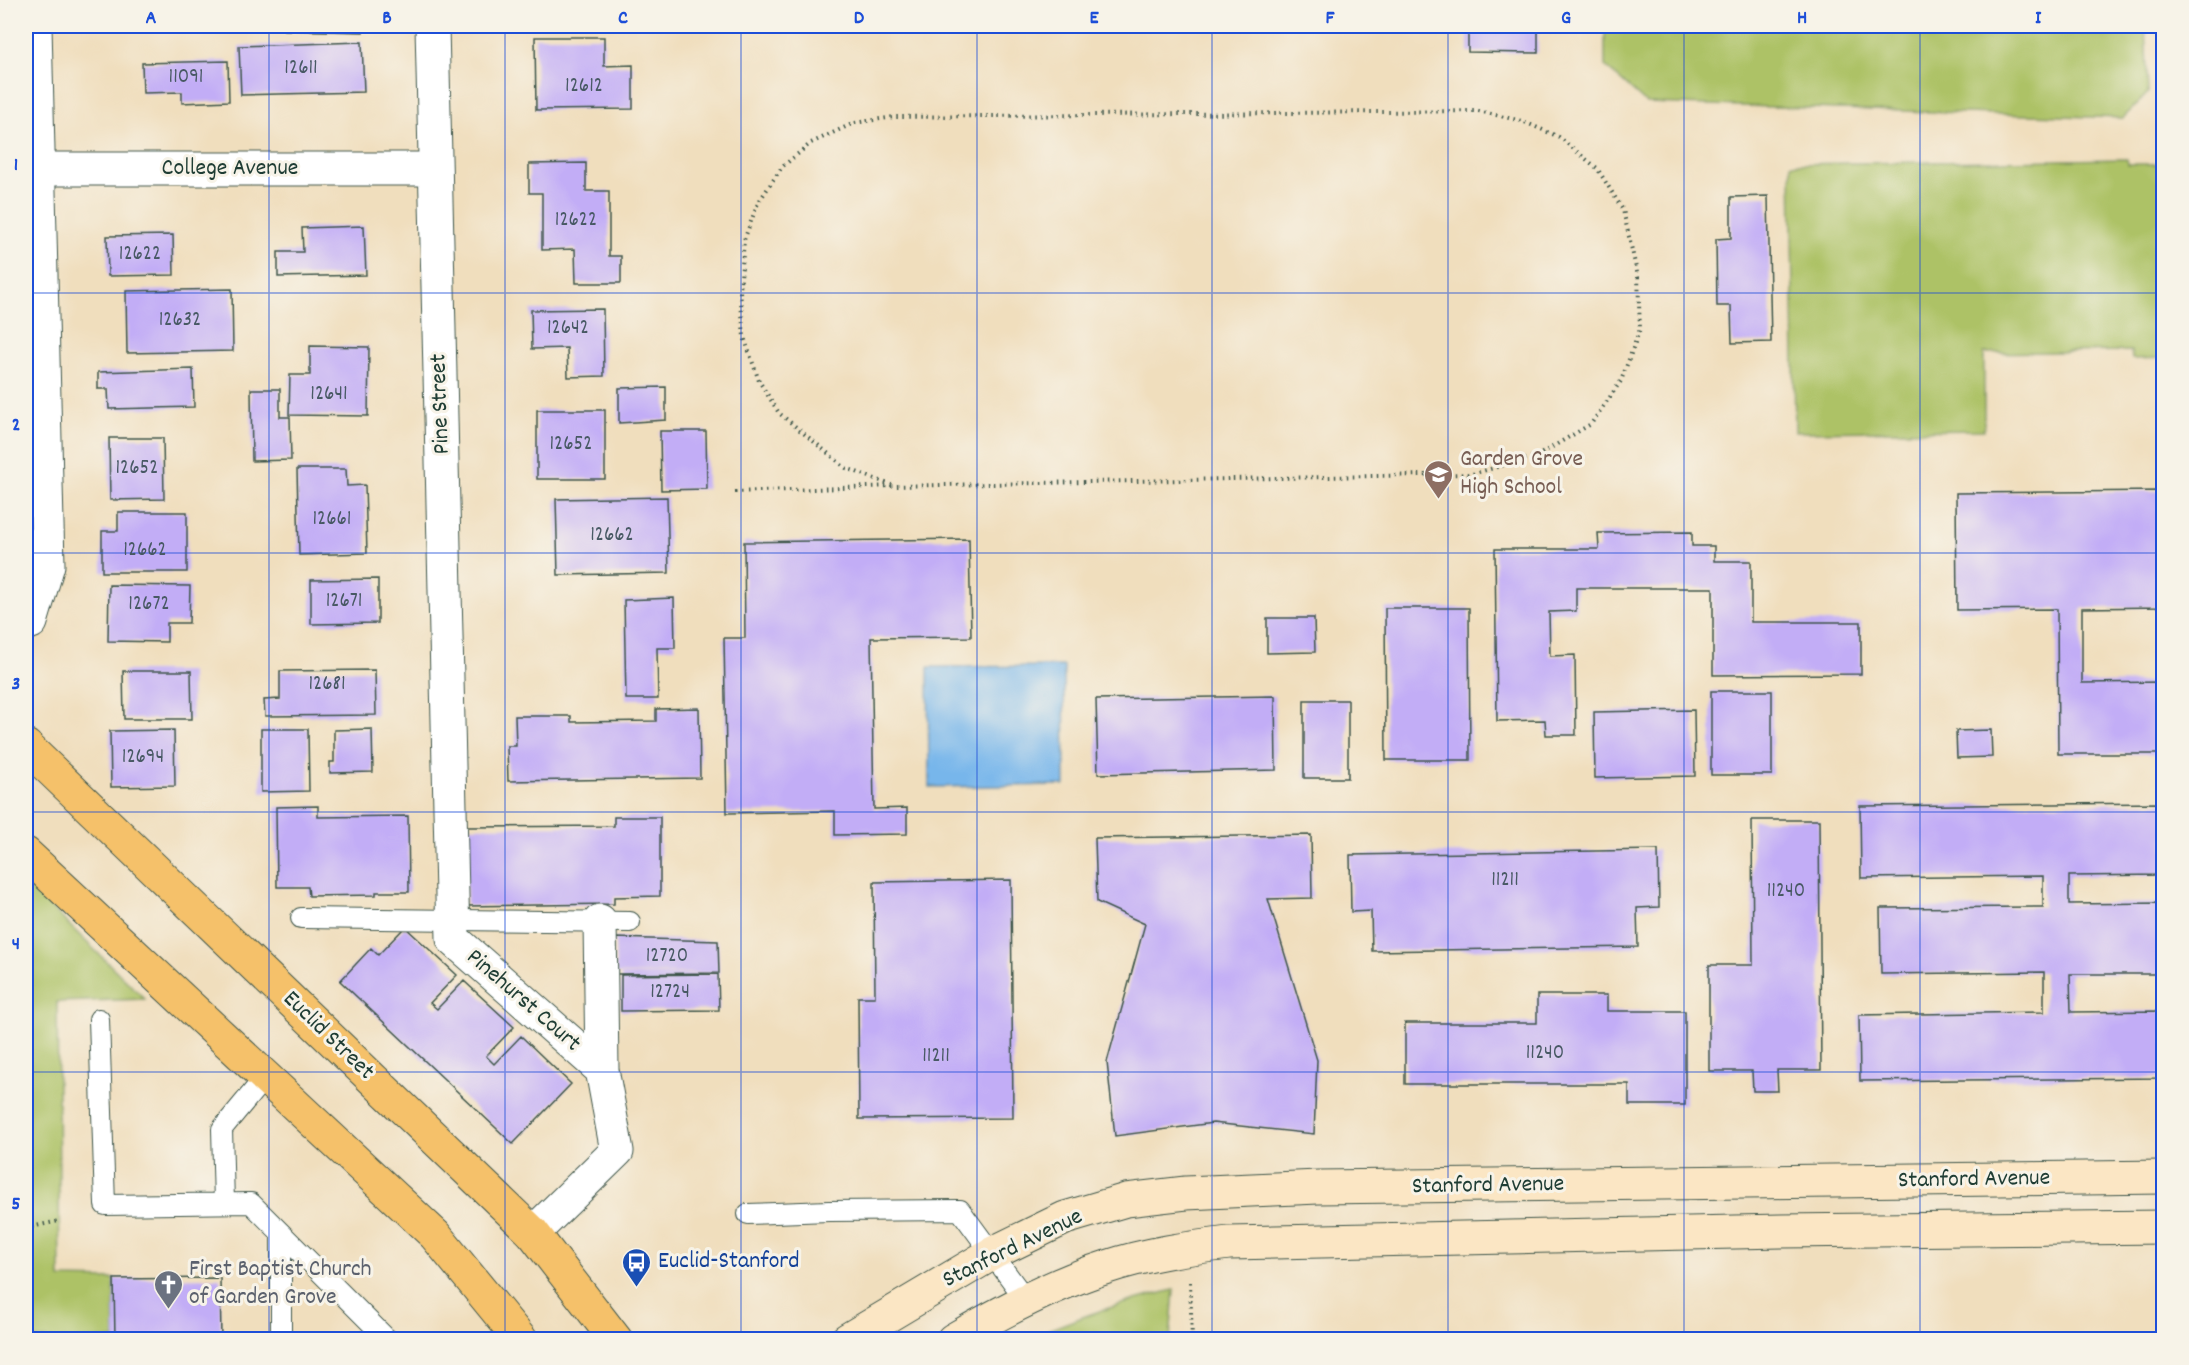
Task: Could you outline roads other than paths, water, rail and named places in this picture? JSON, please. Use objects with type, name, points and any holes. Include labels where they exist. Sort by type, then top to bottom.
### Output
[{"type":"main road","name":"Euclid Street","points":[[26,746],[533,1233],[616,1340]]},
{"type":"main road","points":[[26,854],[435,1235],[521,1340]]},
{"type":"street","points":[[32,622],[48,564],[32,169],[35,26]]},
{"type":"street","name":"Pine Street","points":[[432,26],[451,783]]},
{"type":"street","name":"College Avenue","points":[[32,169],[434,169]]},
{"type":"street","name":"Pinehurst Court","points":[[451,783],[453,939],[602,1070]]},
{"type":"street","name":"Pinehurst Court","points":[[533,1233],[617,1151],[602,1070],[615,922]]},
{"type":"street","name":"Stanford Avenue","points":[[847,1340],[993,1253],[1065,1218],[1126,1200],[1186,1193],[1318,1187],[2163,1177]]},
{"type":"street","name":"Stanford Avenue","points":[[953,1340],[1026,1300],[1108,1266],[1186,1248],[1229,1243],[2163,1227]]},
{"type":"lane","points":[[301,918],[453,918],[615,922]]},
{"type":"lane","points":[[99,1019],[105,1205],[251,1203],[388,1340]]},
{"type":"lane","points":[[224,1203],[222,1129],[266,1077]]},
{"type":"lane","points":[[748,1214],[960,1210],[1026,1300]]},
{"type":"lane","points":[[281,1233],[281,1340]]},
{"type":"water","points":[[1064,666],[1065,785],[929,787],[928,667]]},
{"type":"place","name":"Garden Grove High School","points":[[1439,500]]},
{"type":"place","name":"Euclid-Stanford","points":[[637,1288]]},
{"type":"place","name":"First Baptist Church of Garden Grove","points":[[168,1310]]}]
